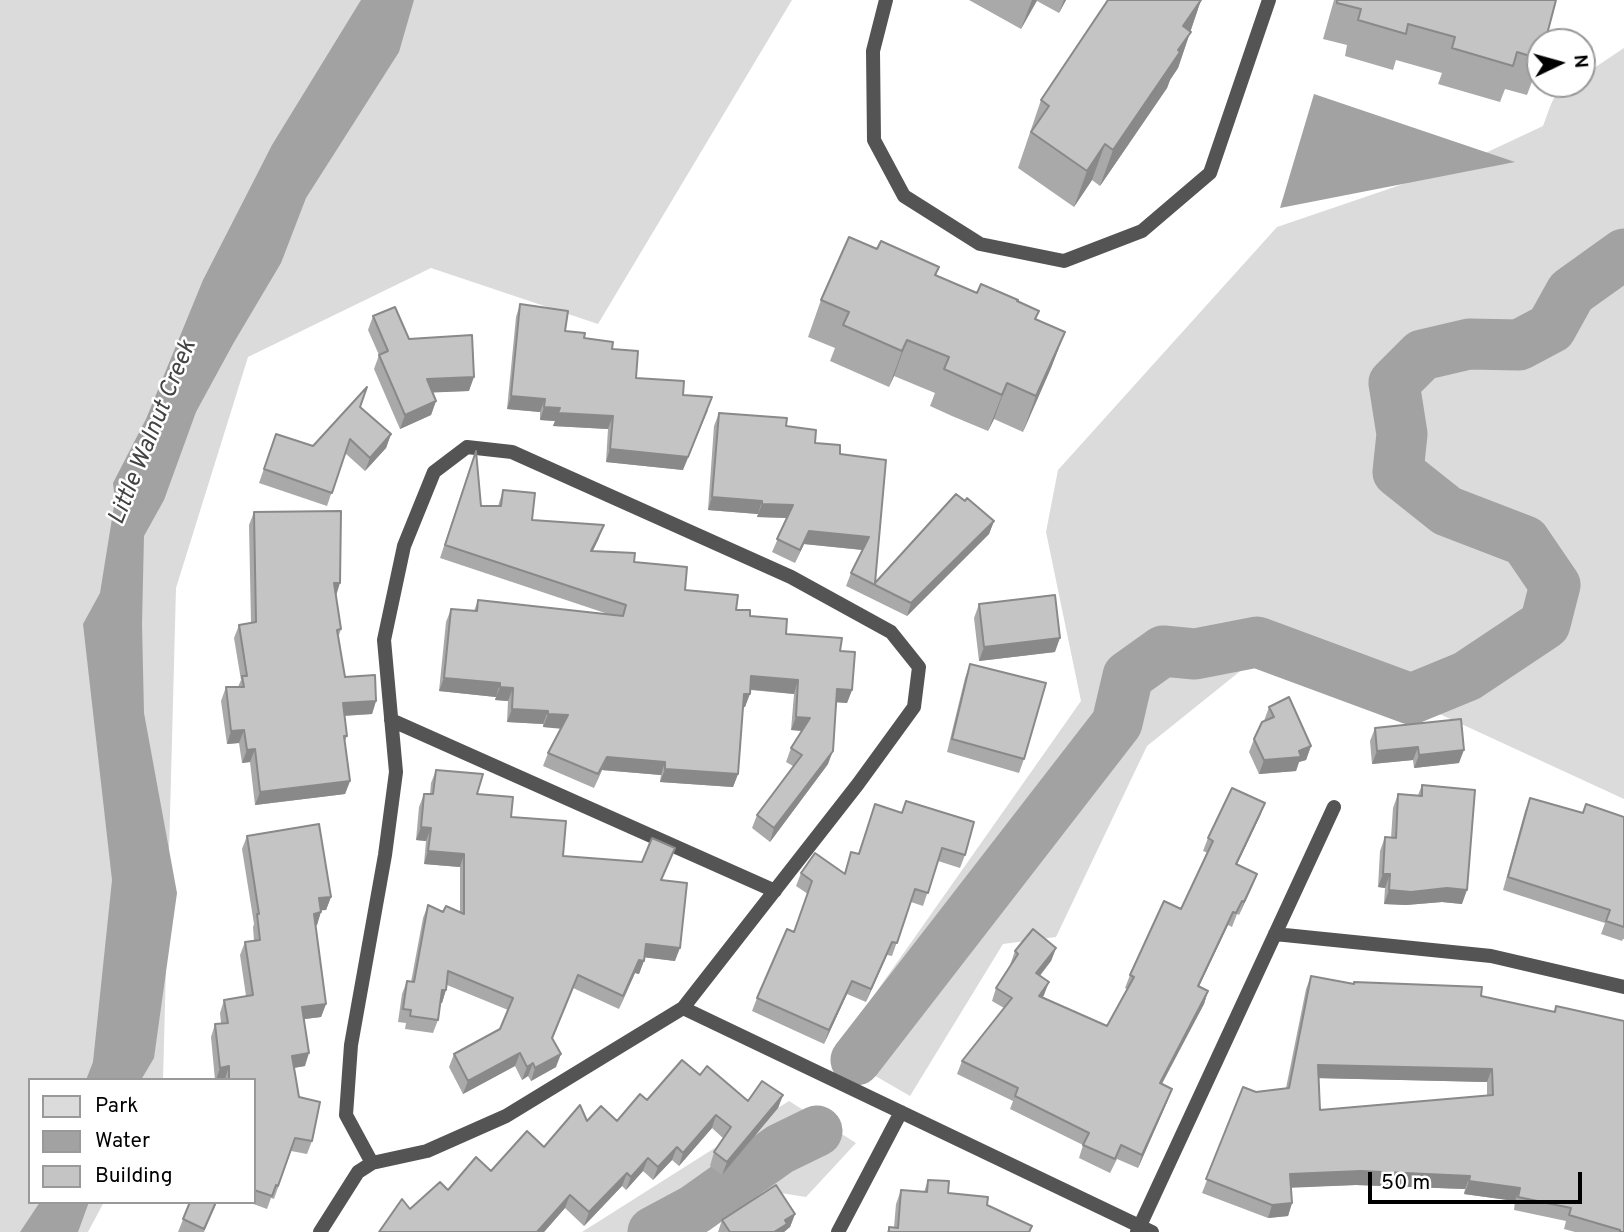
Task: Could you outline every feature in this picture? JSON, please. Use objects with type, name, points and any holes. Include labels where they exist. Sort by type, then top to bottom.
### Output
[{"type":"lane","points":[[886,0],[873,51],[874,140],[904,196],[980,244],[1064,261],[1142,230],[1209,173],[1269,0]]},
{"type":"lane","points":[[320,1232],[358,1172],[372,1163],[427,1151],[506,1116],[683,1008],[858,784],[914,707],[919,667],[891,632],[791,577],[512,452],[467,447],[434,472],[404,546],[384,640],[396,772],[385,855],[351,1045],[346,1115],[372,1163]]},
{"type":"lane","points":[[391,720],[775,891]]},
{"type":"lane","points":[[683,1008],[1143,1230],[1334,807]]},
{"type":"lane","points":[[1275,934],[1491,956],[1624,988]]},
{"type":"lane","points":[[838,1232],[901,1112]]},
{"type":"green space","points":[[0,0],[792,0],[598,324],[431,268],[248,357],[176,588],[163,1078],[28,1078],[28,1204],[103,1204],[88,1232],[0,1232]]},
{"type":"green space","points":[[1624,48],[1624,799],[1279,640],[1147,746],[1056,937],[1003,944],[910,1096],[834,1052],[1081,701],[1046,532],[1058,470],[1277,227],[1462,164],[1543,126],[1554,98],[1596,98],[1596,67]]},
{"type":"green space","points":[[789,1101],[856,1143],[806,1197],[761,1190],[700,1232],[582,1232]]},
{"type":"water","name":"Little Walnut Creek","points":[[361,0],[414,0],[399,52],[306,198],[281,263],[196,412],[164,500],[144,536],[144,713],[177,893],[154,1058],[142,1078],[87,1078],[93,1062],[112,880],[83,624],[100,593],[115,500],[113,483],[146,419],[203,280],[272,145]]},
{"type":"water","points":[[1314,94],[1515,162],[1280,208]]},
{"type":"water","points":[[39,1204],[88,1204],[78,1232],[20,1232]]},
{"type":"building","points":[[1108,0],[1201,0],[1183,26],[1191,32],[1178,50],[1180,52],[1113,150],[1105,144],[1087,171],[1031,132],[1049,106],[1041,100]]},
{"type":"building","points":[[1337,0],[1556,0],[1549,28],[1526,28],[1526,55],[1517,52],[1513,66],[1452,48],[1455,37],[1408,24],[1406,34],[1358,20],[1361,9],[1337,3]]},
{"type":"building","points":[[849,237],[877,249],[881,241],[939,267],[935,275],[977,293],[981,284],[1018,300],[1039,311],[1035,319],[1065,332],[1036,396],[1007,383],[1002,395],[944,369],[949,357],[907,340],[902,351],[843,325],[849,312],[821,300]]},
{"type":"building","points":[[520,304],[568,311],[565,331],[585,333],[584,338],[613,342],[612,349],[638,351],[636,378],[684,381],[683,395],[712,397],[688,457],[610,449],[613,416],[558,413],[560,408],[544,407],[545,399],[511,396]]},
{"type":"building","points":[[395,307],[409,339],[472,335],[474,377],[427,379],[436,401],[405,415],[379,355],[388,351],[373,316]]},
{"type":"building","points":[[367,387],[360,407],[391,434],[370,458],[350,439],[332,493],[264,469],[276,434],[313,446]]},
{"type":"building","points":[[719,413],[787,418],[786,426],[816,430],[815,443],[840,445],[840,454],[886,460],[875,583],[956,494],[965,501],[967,498],[994,521],[911,603],[851,573],[869,537],[809,531],[800,550],[777,539],[793,505],[712,497]]},
{"type":"building","points":[[476,451],[481,506],[501,506],[503,490],[535,493],[532,520],[604,525],[591,551],[635,553],[634,562],[687,567],[685,590],[738,595],[736,610],[750,610],[750,616],[787,619],[786,634],[842,638],[840,651],[855,652],[852,690],[837,689],[833,751],[774,828],[757,815],[802,755],[791,748],[810,718],[796,717],[798,680],[751,676],[750,694],[744,694],[738,774],[665,769],[665,762],[607,757],[598,774],[548,753],[568,715],[512,709],[513,688],[500,687],[500,683],[444,678],[451,609],[477,611],[478,600],[623,616],[626,605],[445,545]]},
{"type":"building","points":[[341,511],[340,583],[334,583],[341,629],[337,630],[345,677],[375,675],[376,701],[343,703],[350,781],[260,792],[255,749],[247,750],[244,730],[231,731],[226,687],[244,687],[242,676],[247,676],[239,625],[256,622],[254,512]]},
{"type":"building","points":[[1055,595],[1060,638],[984,647],[979,604]]},
{"type":"building","points":[[970,664],[1046,683],[1024,759],[952,739]]},
{"type":"building","points":[[1289,697],[1311,746],[1299,751],[1301,757],[1264,760],[1254,739],[1262,722],[1274,717],[1269,707]]},
{"type":"building","points":[[1461,719],[1464,750],[1419,755],[1418,747],[1377,751],[1375,728]]},
{"type":"building","points":[[436,770],[483,774],[477,794],[513,797],[511,817],[566,821],[563,856],[642,862],[652,838],[675,848],[661,880],[687,883],[680,948],[646,944],[644,961],[639,960],[623,996],[578,975],[552,1038],[561,1054],[535,1068],[533,1063],[527,1067],[520,1053],[468,1081],[454,1054],[500,1029],[513,998],[448,971],[438,1020],[410,1016],[411,1010],[403,1009],[407,981],[414,982],[428,905],[443,912],[446,906],[464,914],[464,854],[428,851],[431,828],[421,827],[424,794],[433,794]]},
{"type":"building","points":[[1422,785],[1475,790],[1467,890],[1389,890],[1390,874],[1383,874],[1385,837],[1396,838],[1398,794],[1422,796]]},
{"type":"building","points":[[1232,788],[1265,803],[1236,864],[1257,874],[1244,902],[1242,901],[1236,913],[1233,912],[1198,986],[1208,991],[1160,1083],[1172,1089],[1142,1155],[1121,1145],[1115,1159],[1083,1145],[1089,1133],[1015,1096],[1018,1088],[962,1061],[1012,998],[996,988],[1018,954],[1015,951],[1033,929],[1056,948],[1036,973],[1049,982],[1039,996],[1107,1026],[1134,977],[1130,975],[1164,901],[1181,909],[1213,841],[1208,838]]},
{"type":"building","points":[[1530,798],[1583,813],[1586,804],[1624,817],[1624,927],[1606,921],[1610,910],[1508,877]]},
{"type":"building","points":[[906,801],[974,822],[965,855],[942,848],[928,893],[915,889],[897,943],[892,942],[871,989],[852,981],[829,1030],[757,998],[787,929],[794,932],[812,881],[801,873],[815,853],[845,874],[851,852],[859,854],[875,804],[902,813]]},
{"type":"building","points":[[319,824],[331,897],[319,898],[321,912],[314,914],[326,1004],[302,1007],[309,1053],[292,1056],[299,1097],[320,1102],[312,1141],[295,1138],[272,1196],[256,1191],[256,1078],[229,1078],[229,1066],[220,1068],[215,1024],[228,1023],[224,1000],[253,995],[245,942],[260,940],[259,914],[247,836]]},
{"type":"building","points":[[1311,976],[1354,984],[1482,987],[1481,996],[1555,1012],[1556,1006],[1624,1021],[1624,1232],[1569,1215],[1571,1208],[1518,1197],[1520,1188],[1469,1181],[1470,1176],[1361,1171],[1290,1174],[1292,1203],[1272,1205],[1206,1179],[1243,1087],[1256,1092],[1289,1088]],"holes":[[[1318,1065],[1492,1069],[1493,1095],[1320,1110]]]},
{"type":"building","points":[[682,1060],[700,1075],[707,1066],[748,1101],[762,1081],[783,1095],[727,1162],[714,1152],[731,1127],[716,1115],[683,1153],[677,1147],[658,1167],[648,1158],[631,1177],[627,1173],[589,1212],[570,1195],[537,1232],[379,1232],[402,1199],[410,1209],[440,1182],[448,1190],[476,1157],[491,1171],[527,1131],[544,1147],[580,1105],[587,1121],[601,1106],[617,1121],[640,1094],[647,1100]]},
{"type":"building","points":[[928,1180],[949,1181],[948,1193],[988,1197],[987,1205],[1032,1226],[1029,1232],[889,1232],[889,1227],[898,1228],[901,1190],[927,1192]]},
{"type":"building","points":[[776,1185],[795,1214],[785,1220],[787,1224],[774,1232],[730,1232],[722,1220]]},
{"type":"building","points":[[189,1204],[215,1204],[204,1229],[183,1219]]},
{"type":"waterway","points":[[856,1060],[1117,723],[1128,676],[1163,651],[1195,654],[1257,642],[1411,699],[1467,676],[1545,624],[1555,585],[1525,541],[1447,511],[1398,472],[1402,434],[1394,383],[1422,355],[1469,344],[1519,345],[1551,328],[1571,292],[1624,254]]},
{"type":"waterway","points":[[653,1232],[694,1210],[780,1149],[817,1131]]}]
